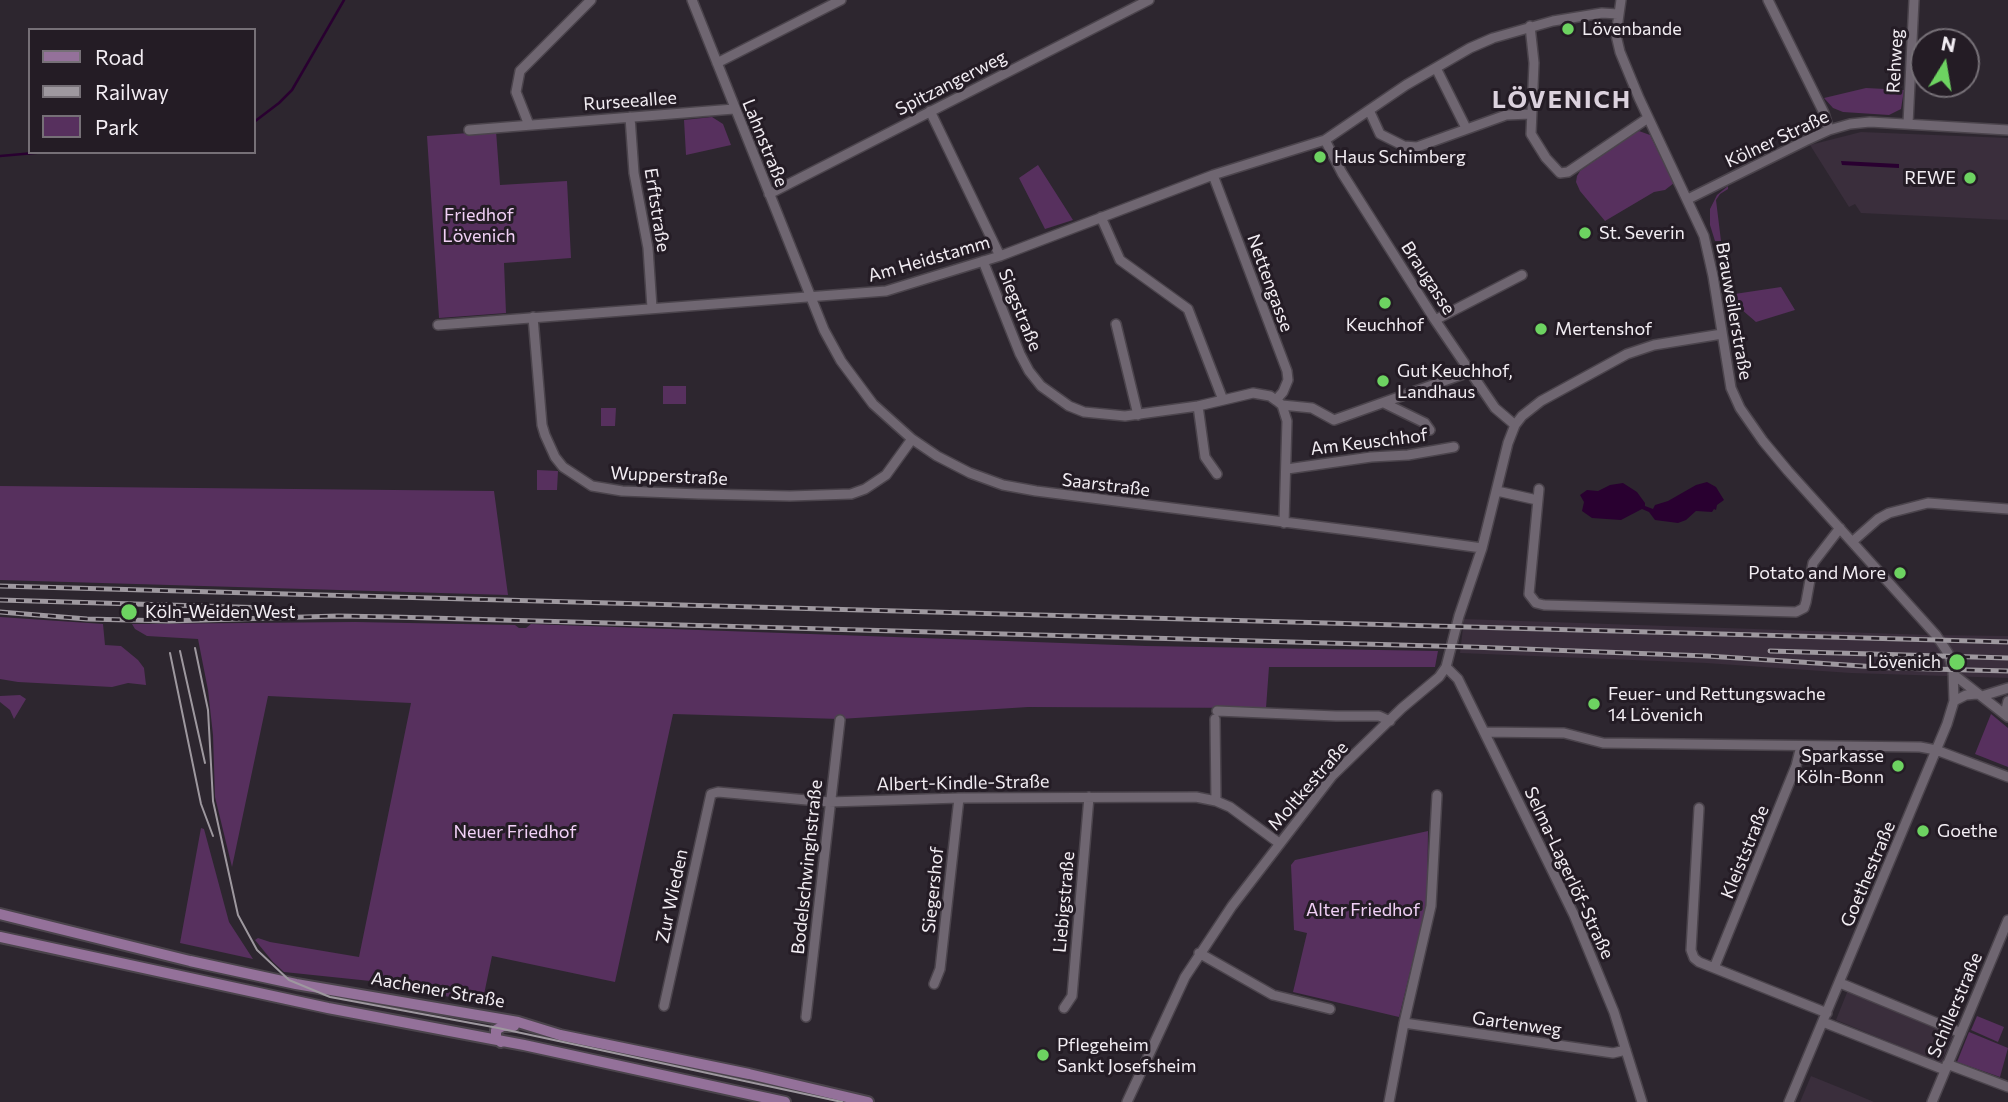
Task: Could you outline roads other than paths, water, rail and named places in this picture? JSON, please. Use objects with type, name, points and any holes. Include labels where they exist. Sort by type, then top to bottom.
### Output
[{"type":"main road","name":"Aachener Straße","points":[[2,913],[190,961],[296,984],[528,1024],[559,1035],[766,1077],[868,1102]]},
{"type":"main road","points":[[0,937],[328,1008],[620,1065],[785,1102]]},
{"type":"main road","points":[[501,1042],[495,1035],[498,1028],[528,1024]]},
{"type":"main road","points":[[766,1077],[772,1090],[772,1101]]},
{"type":"main road","points":[[772,1101],[779,1091],[798,1086]]},
{"type":"street","points":[[529,125],[516,92],[520,71],[591,0]]},
{"type":"street","name":"Lahnstraße","points":[[691,0],[811,298]]},
{"type":"street","points":[[717,64],[841,0]]},
{"type":"street","points":[[1121,0],[1126,11]]},
{"type":"street","name":"Spitzangerweg","points":[[769,194],[1149,0]]},
{"type":"street","name":"Brauweilerstraße","points":[[1621,0],[1616,35],[1620,52],[1648,118],[1688,199],[1707,247],[1731,388],[1749,423],[1937,635],[1948,653]]},
{"type":"street","points":[[1768,0],[1824,113],[1829,130]]},
{"type":"street","name":"Rehweg","points":[[1908,124],[1914,0]]},
{"type":"street","name":"Am Heidstamm","points":[[438,325],[886,291],[1000,256],[1213,175],[1325,140],[1406,85],[1493,38],[1530,26],[1592,15],[1618,15]]},
{"type":"street","points":[[1530,26],[1534,64],[1530,127],[1533,141],[1560,173],[1564,174],[1648,118]]},
{"type":"street","points":[[1436,68],[1466,128]]},
{"type":"street","name":"Rurseeallee","points":[[469,130],[734,109]]},
{"type":"street","points":[[1369,110],[1380,134],[1404,146],[1417,148],[1506,115],[1530,114]]},
{"type":"street","points":[[930,111],[1000,256]]},
{"type":"street","name":"Erftstraße","points":[[630,117],[634,173],[648,248],[652,308]]},
{"type":"street","name":"Kölner Straße","points":[[1688,199],[1829,130],[1861,123],[2008,130]]},
{"type":"street","name":"Braugasse","points":[[1325,140],[1342,173],[1436,320],[1495,408],[1515,425]]},
{"type":"street","name":"Nettengasse","points":[[1213,175],[1287,372],[1288,380],[1279,403]]},
{"type":"street","points":[[1101,217],[1120,260],[1188,309],[1223,400]]},
{"type":"street","name":"Siegstraße","points":[[983,261],[1020,355],[1041,386],[1069,406],[1083,412],[1114,416],[1138,415],[1198,406],[1253,393],[1270,396],[1279,403],[1311,408],[1331,420],[1472,371]]},
{"type":"street","points":[[1436,320],[1522,275]]},
{"type":"street","name":"Saarstraße","points":[[811,298],[841,361],[873,404],[912,439],[970,473],[1003,485],[1069,496],[1482,548]]},
{"type":"street","name":"Wupperstraße","points":[[533,317],[544,435],[563,467],[592,486],[622,491],[686,493],[802,496],[850,494],[865,489],[886,475],[912,439]]},
{"type":"street","points":[[1116,324],[1138,415]]},
{"type":"street","points":[[1515,425],[1528,409],[1627,354],[1654,345],[1722,334]]},
{"type":"street","points":[[1279,403],[1287,421],[1284,523]]},
{"type":"street","points":[[1384,403],[1424,423],[1430,430]]},
{"type":"street","points":[[1198,406],[1205,457],[1217,474]]},
{"type":"street","name":"Moltkestraße","points":[[1127,1102],[1199,953],[1232,906],[1332,776],[1439,677],[1446,667],[1515,425]]},
{"type":"street","name":"Am Keuschhof","points":[[1287,469],[1454,447]]},
{"type":"street","points":[[1539,489],[1529,594],[1536,603],[1544,605],[1796,612],[1804,608],[1813,563],[1840,528]]},
{"type":"street","points":[[1497,491],[1537,500]]},
{"type":"street","points":[[1852,542],[1889,513],[1928,503],[2008,509]]},
{"type":"street","name":"Goethestraße","points":[[1789,1102],[1954,701],[1953,674],[1948,653]]},
{"type":"street","name":"Selma-Lagerlöf-Straße","points":[[1446,667],[1458,679],[1583,935],[1600,975],[1642,1102]]},
{"type":"street","points":[[1953,674],[2006,716]]},
{"type":"street","points":[[1954,701],[1966,695],[1980,695],[2008,688]]},
{"type":"street","points":[[2006,716],[2008,701]]},
{"type":"street","points":[[1216,800],[1216,715],[1379,716],[1390,720]]},
{"type":"street","name":"Bodelschwinghstraße","points":[[806,1017],[840,720]]},
{"type":"street","points":[[1484,732],[1564,733],[1603,743],[1920,747],[1936,750],[2008,777]]},
{"type":"street","name":"Kleiststraße","points":[[1714,968],[1796,766],[1801,746]]},
{"type":"street","name":"Albert-Kindle-Straße","points":[[711,794],[719,792],[829,802],[959,798],[1196,797],[1216,800],[1230,807],[1279,843]]},
{"type":"street","name":"Zur Wieden","points":[[664,1006],[711,794]]},
{"type":"street","points":[[1388,1102],[1431,906],[1437,795]]},
{"type":"street","name":"Liebigstraße","points":[[1065,1008],[1072,996],[1089,797]]},
{"type":"street","name":"Siegershof","points":[[934,984],[940,968],[959,798]]},
{"type":"street","name":"Kleiststraße","points":[[1699,808],[1691,950],[1694,958],[1825,1017],[1946,1067],[2008,1087]]},
{"type":"street","name":"Schillerstraße","points":[[1932,1102],[2006,932],[2008,920]]},
{"type":"street","points":[[1199,953],[1273,995],[1330,1009]]},
{"type":"street","points":[[1840,983],[1961,1033]]},
{"type":"street","name":"Gartenweg","points":[[1404,1023],[1613,1053],[1626,1050]]},
{"type":"waterway","points":[[256,120],[292,90],[344,0]]},
{"type":"waterway","points":[[0,156],[28,154]]},
{"type":"tram line","points":[[195,648],[208,710],[213,801],[238,915],[257,950],[289,980],[330,997],[498,1028],[842,1102]]},
{"type":"tram line","points":[[180,651],[205,763]]},
{"type":"tram line","points":[[170,653],[201,804],[213,836]]},
{"type":"railway","points":[[0,586],[2008,642]]},
{"type":"railway","points":[[0,600],[269,608]]},
{"type":"railway","points":[[0,612],[87,619],[169,621],[393,617],[1471,647],[1707,656],[1893,668],[2008,671]]},
{"type":"railway","points":[[1770,651],[2008,658]]},
{"type":"place","name":"Lövenbande","points":[[1568,29]]},
{"type":"place","name":"Haus Schimberg","points":[[1320,157]]},
{"type":"place","name":"REWE","points":[[1970,178]]},
{"type":"place","name":"St. Severin","points":[[1585,233]]},
{"type":"place","name":"Keuchhof","points":[[1385,303]]},
{"type":"place","name":"Mertenshof","points":[[1541,329]]},
{"type":"place","name":"Gut Keuchhof, Landhaus","points":[[1383,381]]},
{"type":"place","name":"Potato and More","points":[[1900,573]]},
{"type":"place","name":"Köln-Weiden West","points":[[129,612]]},
{"type":"place","name":"Lövenich","points":[[1957,662]]},
{"type":"place","name":"Feuer- und Rettungswache 14 Lövenich","points":[[1594,704]]},
{"type":"place","name":"Sparkasse Köln-Bonn","points":[[1898,766]]},
{"type":"place","name":"Goethe","points":[[1923,831]]},
{"type":"place","name":"Pflegeheim Sankt Josefsheim","points":[[1043,1055]]},
{"type":"district","name":"LÖVENICH","points":[[1562,100]]},
{"type":"park label","name":"Friedhof Lövenich","points":[[479,225]]},
{"type":"park label","name":"Neuer Friedhof","points":[[515,832]]},
{"type":"park label","name":"Alter Friedhof","points":[[1363,910]]}]
